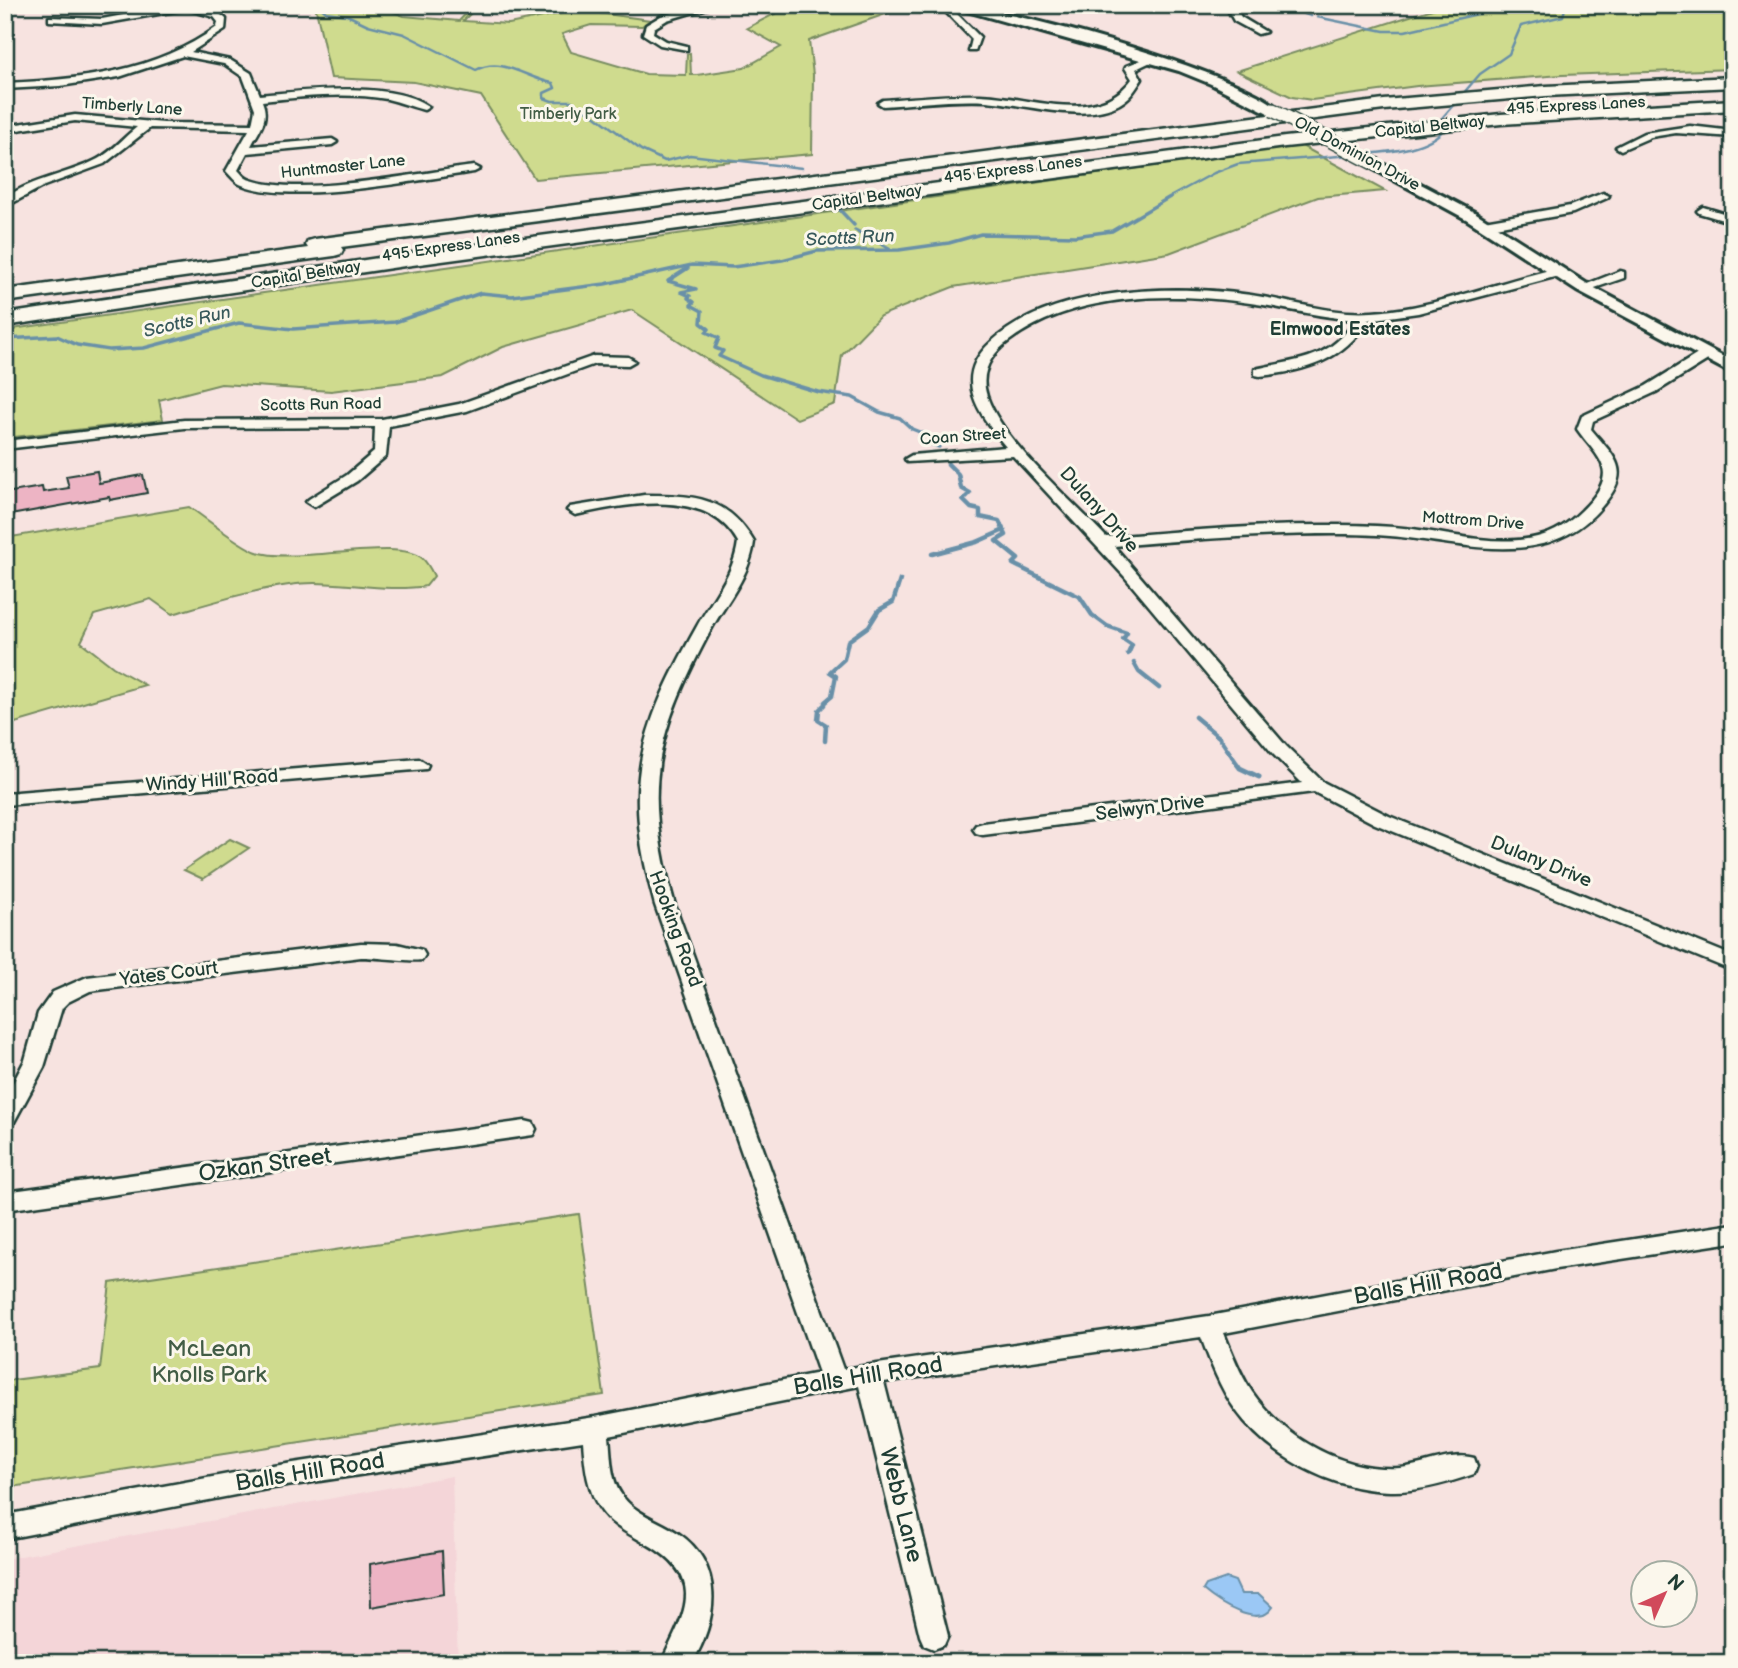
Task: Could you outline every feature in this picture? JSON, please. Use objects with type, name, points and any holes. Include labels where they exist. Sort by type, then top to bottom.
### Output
[{"type":"highway","name":"Capital Beltway","points":[[5,285],[1153,134],[1407,116],[1733,82]]},
{"type":"highway","name":"495 Express Lanes","points":[[5,296],[355,247],[1407,116],[1559,98],[1733,89]]},
{"type":"highway","name":"495 Express Lanes","points":[[1471,110],[1733,97]]},
{"type":"highway","name":"Capital Beltway","points":[[1471,110],[1539,116],[1733,105]]},
{"type":"highway","name":"Capital Beltway","points":[[5,320],[405,260],[1244,147],[1407,116]]},
{"type":"highway","name":"495 Express Lanes","points":[[5,310],[1407,116]]},
{"type":"main road","name":"Old Dominion Drive","points":[[952,5],[1152,59],[1216,81],[1446,201],[1583,288],[1733,369]]},
{"type":"street","points":[[9,89],[111,75],[181,53],[216,33],[224,24],[217,15],[186,5],[120,19],[52,19]]},
{"type":"street","points":[[684,48],[655,39],[648,34],[649,27],[664,18],[714,5]]},
{"type":"street","points":[[943,5],[977,39],[972,49]]},
{"type":"street","points":[[1229,5],[1237,19],[1261,32]]},
{"type":"street","points":[[181,53],[217,59],[236,66],[247,75],[260,113],[258,127]]},
{"type":"street","points":[[883,103],[985,98],[1049,108],[1093,107],[1111,102],[1129,92],[1137,79],[1130,68],[1152,59]]},
{"type":"street","points":[[256,99],[339,93],[405,100],[424,107]]},
{"type":"street","name":"Timberly Lane","points":[[5,129],[46,120],[75,118],[147,125],[258,127]]},
{"type":"street","points":[[5,204],[20,191],[39,182],[106,159],[131,134],[147,125]]},
{"type":"street","name":"Huntmaster Lane","points":[[258,127],[233,167],[233,176],[252,187],[299,190],[474,169]]},
{"type":"street","points":[[1621,147],[1639,137],[1658,132],[1697,130],[1733,134]]},
{"type":"street","points":[[244,150],[332,142]]},
{"type":"street","points":[[1484,225],[1573,209],[1602,196]]},
{"type":"street","points":[[1703,211],[1733,220]]},
{"type":"street","name":"Dulany Drive","points":[[1558,272],[1427,307],[1364,316],[1230,297],[1164,295],[1116,299],[1047,315],[1027,324],[996,345],[980,364],[976,385],[984,408],[1017,451],[1101,542],[1269,738],[1317,786],[1335,797],[1430,839],[1733,964]]},
{"type":"street","points":[[1583,288],[1620,275]]},
{"type":"street","points":[[1260,372],[1298,366],[1335,351],[1354,335],[1364,316]]},
{"type":"street","name":"Mottrom Drive","points":[[1101,542],[1304,530],[1377,530],[1500,543],[1548,539],[1572,527],[1587,514],[1605,493],[1611,480],[1609,460],[1584,429],[1587,419],[1651,389],[1706,355]]},
{"type":"street","name":"Scotts Run Road","points":[[5,445],[184,424],[382,423],[462,408],[594,360],[628,361]]},
{"type":"street","points":[[314,502],[352,478],[381,453],[382,423]]},
{"type":"street","name":"Coan Street","points":[[912,459],[1017,451]]},
{"type":"street","name":"Hooking Road","points":[[575,510],[632,499],[688,502],[729,518],[737,525],[746,541],[741,563],[682,666],[665,703],[648,764],[646,824],[653,868],[663,903],[684,953],[835,1380]]},
{"type":"street","name":"Windy Hill Road","points":[[5,799],[419,765]]},
{"type":"street","name":"Selwyn Drive","points":[[984,829],[1317,786]]},
{"type":"street","name":"Yates Court","points":[[5,1118],[36,1060],[51,1004],[72,989],[87,984],[361,950],[397,951],[415,955]]},
{"type":"street","name":"Ozkan Street","points":[[5,1201],[525,1129]]},
{"type":"street","name":"Balls Hill Road","points":[[5,1527],[267,1478],[595,1428],[869,1374],[1209,1326],[1556,1260],[1733,1233]]},
{"type":"street","points":[[1209,1326],[1229,1376],[1244,1401],[1262,1422],[1308,1456],[1336,1469],[1363,1477],[1388,1480],[1412,1479],[1464,1466]]},
{"type":"street","name":"Webb Lane","points":[[869,1374],[933,1636]]},
{"type":"street","points":[[595,1428],[604,1488],[612,1504],[624,1516],[677,1548],[697,1580],[700,1600],[698,1621],[690,1643],[676,1663]]},
{"type":"shaded area","points":[[452,1476],[458,1663],[5,1663],[5,1559]]},
{"type":"green space","name":"Timberly Park","points":[[315,5],[375,5],[404,16],[459,21],[474,5],[479,5],[463,21],[509,24],[577,10],[650,20],[642,26],[591,25],[562,34],[571,52],[646,74],[686,75],[687,54],[690,53],[691,75],[697,75],[744,68],[781,47],[747,28],[792,5],[911,5],[809,41],[813,75],[812,154],[535,179],[481,96],[414,82],[331,78]]},
{"type":"green space","points":[[1445,5],[1717,5],[1733,19],[1733,69],[1562,75],[1417,86],[1312,100],[1292,97],[1237,71]]},
{"type":"green space","points":[[1300,145],[1385,191],[1318,197],[1169,253],[953,287],[880,316],[842,355],[835,404],[797,419],[632,310],[503,347],[443,377],[331,391],[221,384],[159,400],[163,420],[5,438],[5,330]]},
{"type":"green space","points":[[189,507],[232,538],[257,552],[296,555],[370,550],[410,552],[424,560],[434,576],[426,586],[412,588],[298,584],[243,594],[172,614],[151,599],[94,615],[81,642],[113,667],[145,685],[5,726],[5,538]]},
{"type":"green space","points":[[230,839],[249,848],[203,879],[184,870]]},
{"type":"green space","name":"McLean Knolls Park","points":[[579,1214],[604,1395],[5,1488],[5,1381],[100,1369],[110,1283]]},
{"type":"water","points":[[1226,1578],[1235,1581],[1241,1594],[1259,1594],[1273,1607],[1258,1616],[1248,1615],[1228,1607],[1203,1590],[1206,1585]]},
{"type":"building","points":[[97,471],[99,483],[143,475],[147,493],[110,500],[109,497],[5,516],[5,493],[42,487],[43,492],[69,488],[66,476]]},
{"type":"building","points":[[442,1551],[444,1594],[371,1607],[370,1564]]},
{"type":"waterway","points":[[318,5],[326,12],[347,15],[368,25],[404,34],[476,70],[486,66],[505,67],[553,83],[555,88],[544,93],[544,98],[552,101],[572,101],[574,107],[589,111],[641,150],[665,161],[690,155],[802,168]]},
{"type":"waterway","points":[[1277,5],[1311,16]]},
{"type":"waterway","points":[[1317,17],[1384,31],[1405,31],[1516,5]]},
{"type":"waterway","name":"Scotts Run","points":[[1365,154],[1409,148],[1439,134],[1446,127],[1436,125],[1480,74],[1509,54],[1521,26],[1563,16],[1566,5]]},
{"type":"waterway","name":"Scotts Run","points":[[1166,199],[1214,173],[1238,164],[1352,155]]},
{"type":"waterway","name":"Scotts Run","points":[[5,339],[57,336],[77,345],[109,350],[144,348],[239,323],[293,329],[395,322],[481,293],[512,296],[605,284],[692,265],[733,267],[782,260],[817,251],[899,250],[949,243],[981,234],[1075,236],[1112,231],[1170,197]]},
{"type":"waterway","points":[[838,208],[854,225]]},
{"type":"waterway","points":[[855,230],[889,248]]},
{"type":"waterway","points":[[688,268],[668,281],[696,289],[681,292],[690,296],[688,298],[694,302],[691,305],[702,311],[701,323],[709,329],[706,332],[719,338],[715,348],[723,351],[719,356],[761,375],[818,392],[852,397],[879,412],[900,418],[912,429],[927,435]]},
{"type":"waterway","points":[[931,444],[939,447]]},
{"type":"waterway","points":[[948,464],[958,474],[961,488],[970,493],[963,500],[971,508],[980,510],[980,517],[999,521],[1004,530]]},
{"type":"waterway","points":[[932,554],[977,542],[1004,530]]},
{"type":"waterway","points":[[1004,530],[1006,535],[996,541],[1018,559],[1013,564],[1080,597],[1092,615],[1107,626],[1127,633],[1123,639],[1132,645],[1128,654]]},
{"type":"waterway","points":[[825,702],[832,696],[836,676],[830,672],[844,659],[848,641],[869,626],[879,610],[893,602],[900,580]]},
{"type":"waterway","points":[[1134,663],[1139,672],[1159,688]]},
{"type":"waterway","points":[[824,705],[819,710],[818,720],[826,725],[825,741]]},
{"type":"waterway","points":[[1195,717],[1219,737],[1238,765]]},
{"type":"waterway","points":[[1237,764],[1259,777]]},
{"type":"district","name":"Elmwood Estates","points":[[1340,329]]}]
